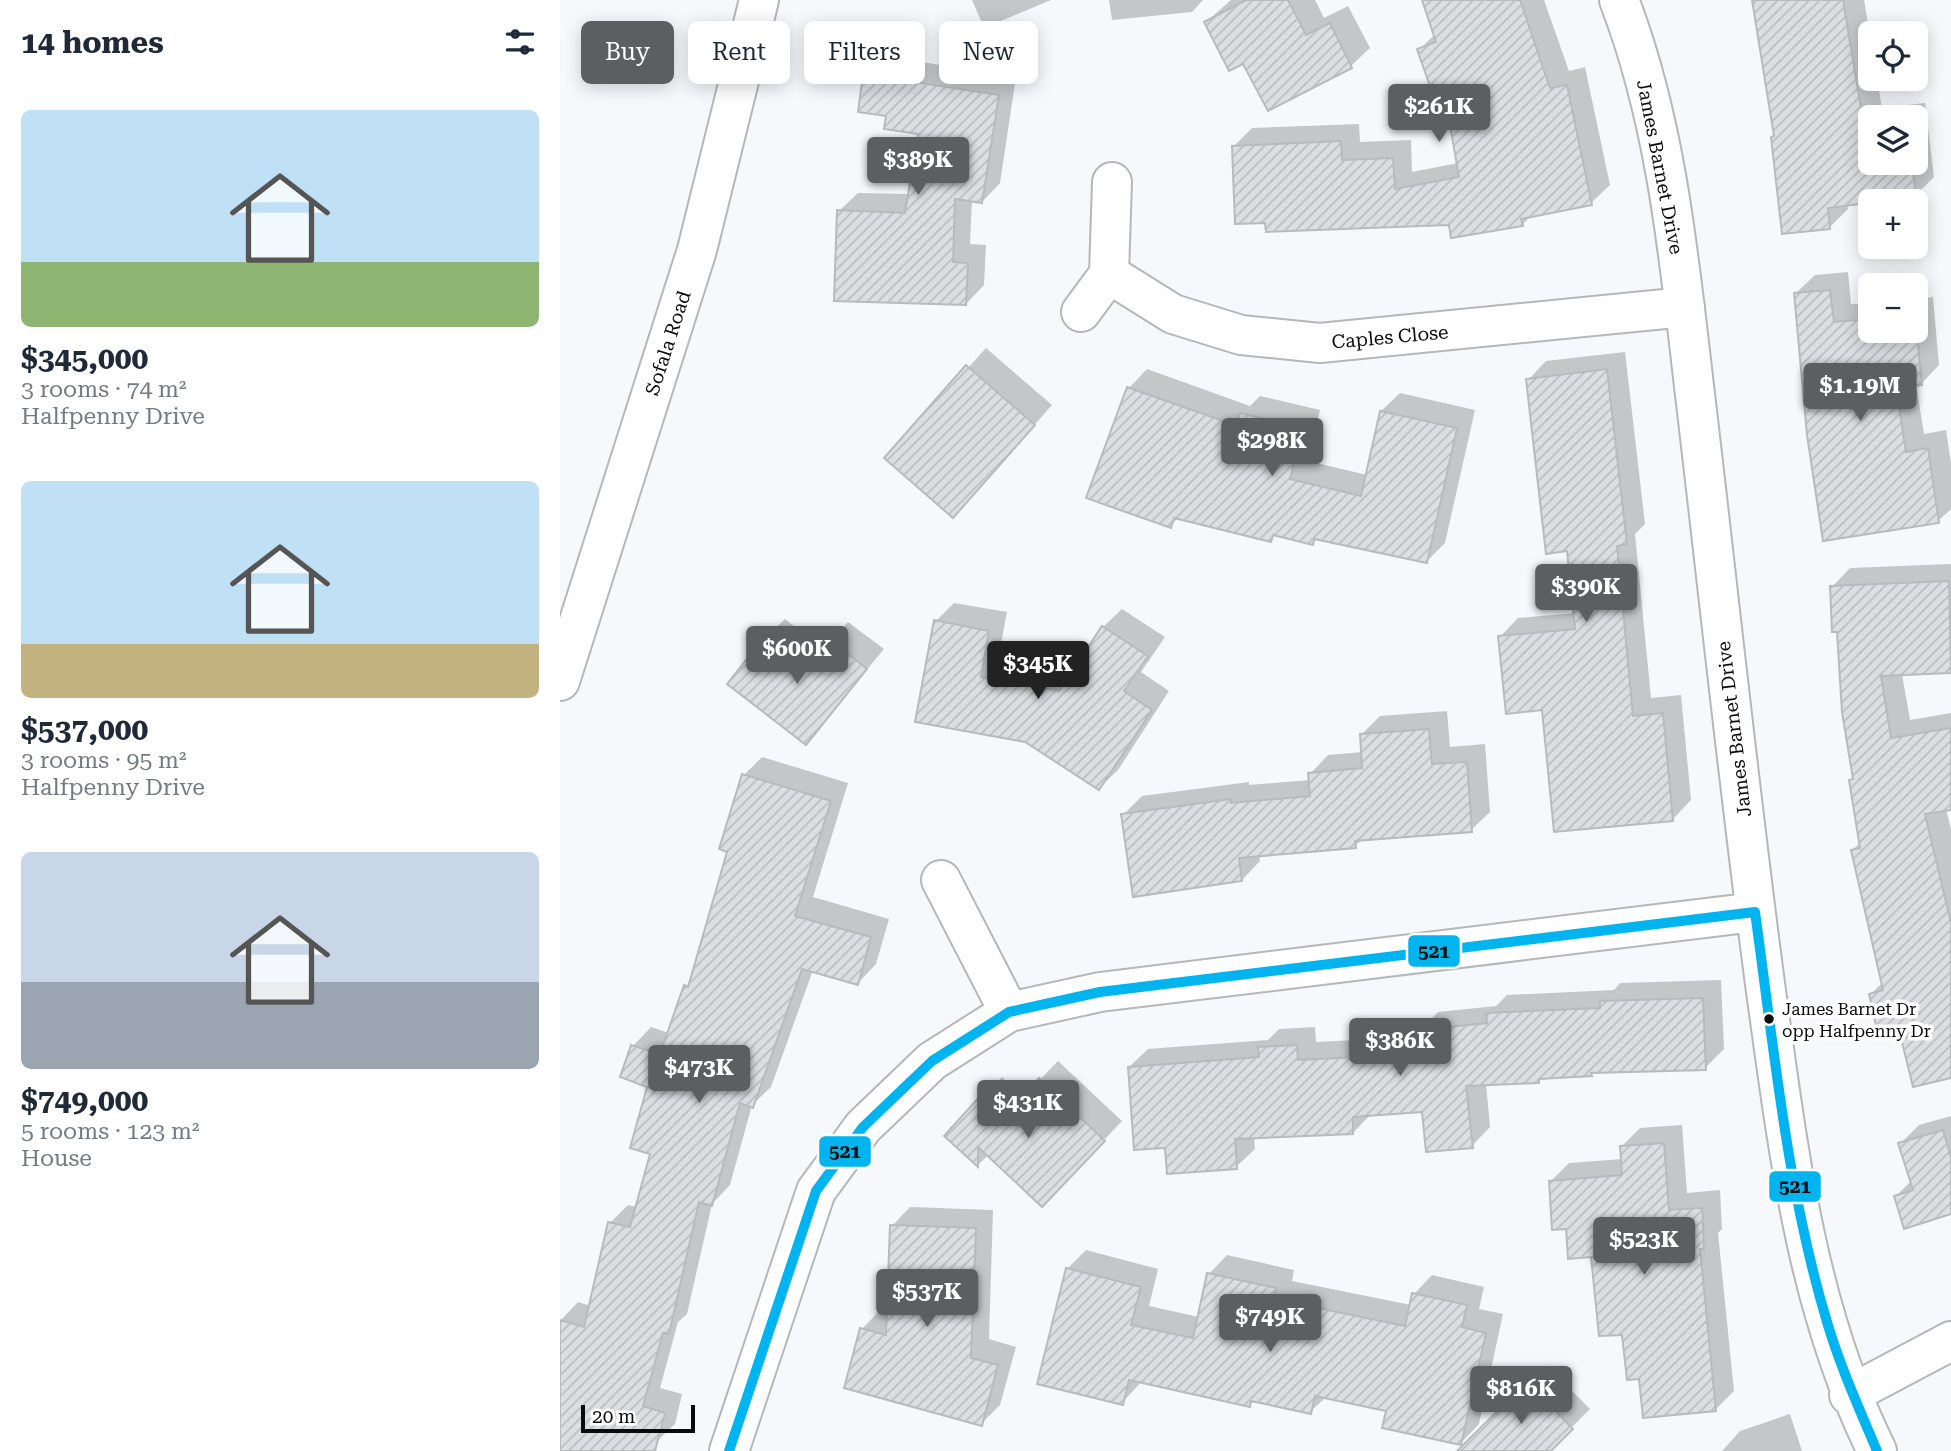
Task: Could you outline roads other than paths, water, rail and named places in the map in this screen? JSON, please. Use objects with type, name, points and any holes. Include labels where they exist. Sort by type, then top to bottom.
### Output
[{"type":"street","name":"Sofala Road","points":[[560,681],[698,250],[759,0]]},
{"type":"street","name":"James Barnet Drive","points":[[1619,0],[1646,83],[1662,162],[1685,307],[1755,912],[1794,1189],[1816,1289],[1849,1395],[1877,1451]]},
{"type":"street","points":[[1081,312],[1110,274],[1112,182]]},
{"type":"street","name":"Caples Close","points":[[1110,274],[1173,314],[1241,335],[1320,343],[1685,307]]},
{"type":"street","points":[[941,880],[1009,1012]]},
{"type":"street","points":[[729,1451],[816,1191],[863,1127],[932,1061],[1009,1012],[1100,992],[1755,912]]},
{"type":"street","points":[[1849,1395],[1951,1341]]},
{"type":"place","name":"James Barnet Dr opp Halfpenny Dr","points":[[1769,1019]]}]
